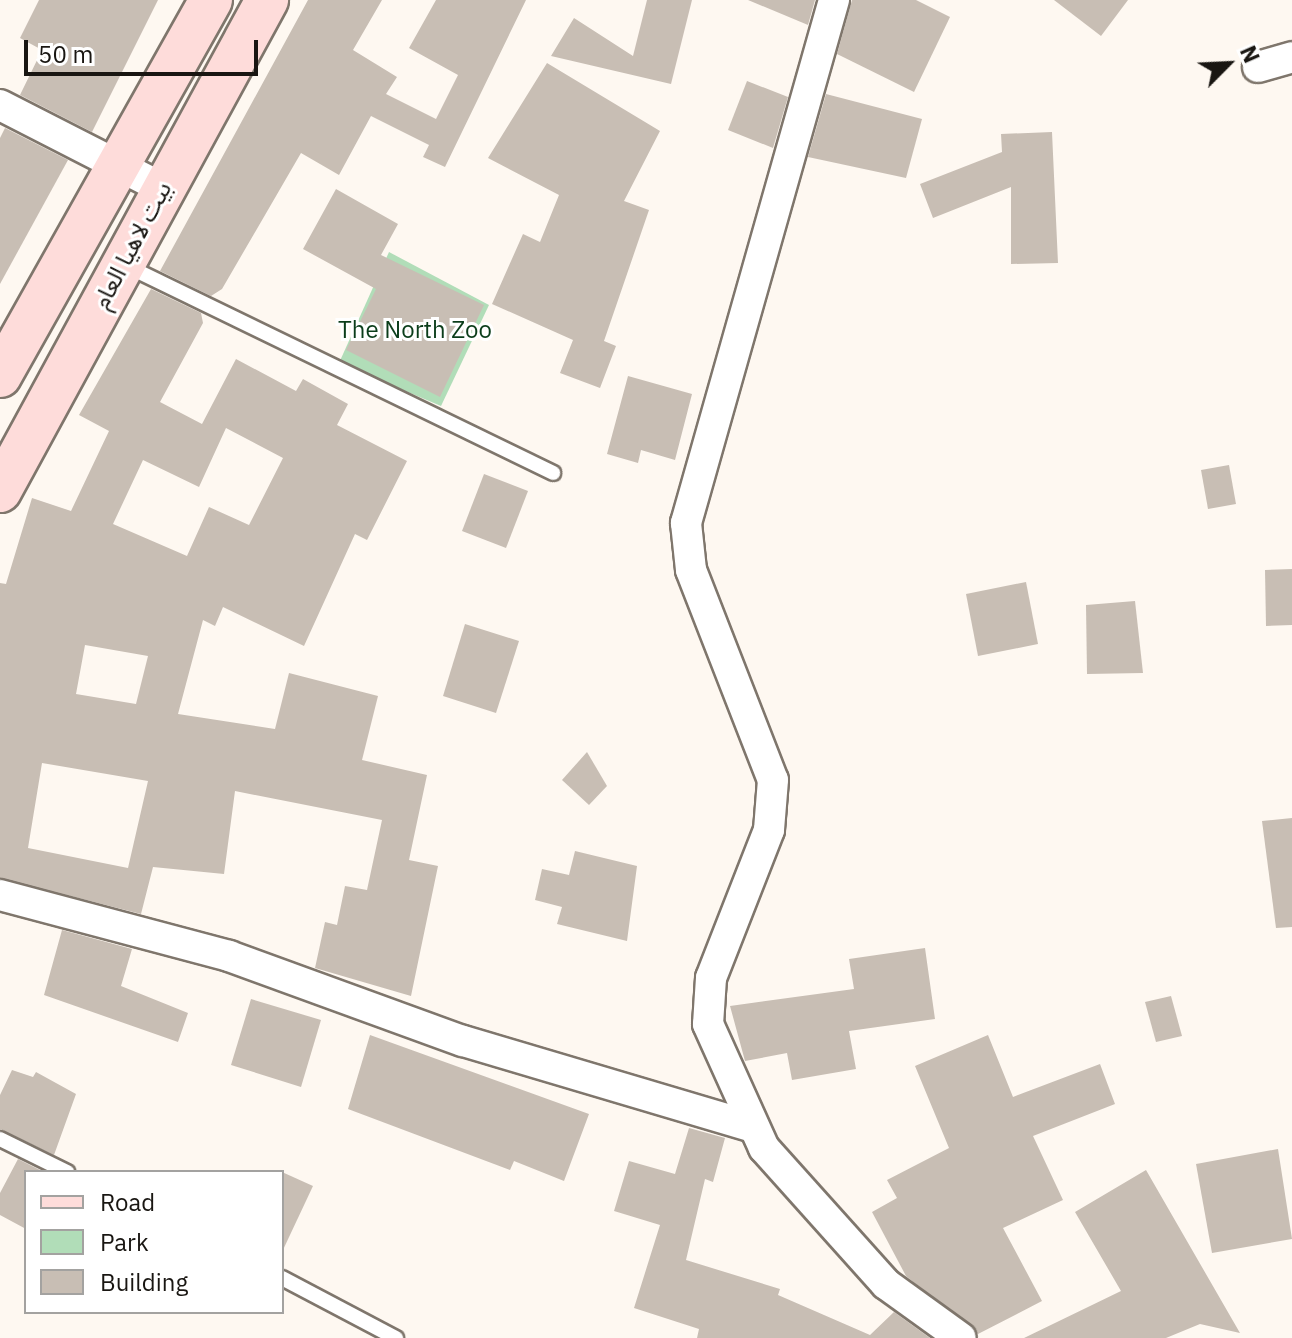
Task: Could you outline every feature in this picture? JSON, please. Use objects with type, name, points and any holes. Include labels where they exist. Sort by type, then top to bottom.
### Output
[{"type":"main road","name":"بيت لاهيا العام","points":[[0,376],[120,169],[211,0]]},
{"type":"main road","name":"بيت لاهيا العام","points":[[0,491],[162,188],[267,0]]},
{"type":"street","points":[[834,0],[686,523],[691,570],[773,780],[769,830],[711,978],[706,1009],[711,1040],[754,1127],[886,1284],[961,1338]]},
{"type":"street","points":[[1258,67],[1292,57]]},
{"type":"street","points":[[0,105],[162,188]]},
{"type":"street","points":[[0,895],[229,956],[463,1041],[754,1127]]},
{"type":"lane","points":[[121,264],[553,473]]},
{"type":"lane","points":[[0,1139],[63,1170]]},
{"type":"lane","points":[[284,1279],[396,1338]]},
{"type":"green space","name":"The North Zoo","points":[[389,252],[489,305],[441,406],[339,363]]},
{"type":"building","points":[[39,0],[158,0],[92,132],[20,95],[42,50],[20,38]]},
{"type":"building","points":[[308,0],[382,0],[353,50],[397,77],[386,94],[436,119],[458,75],[409,48],[436,0],[526,0],[445,167],[423,157],[429,145],[371,116],[339,175],[301,153],[222,289],[211,296],[160,271]]},
{"type":"building","points":[[647,0],[692,0],[671,84],[551,56],[574,18],[633,56]]},
{"type":"building","points":[[748,0],[815,0],[808,25]]},
{"type":"building","points":[[852,0],[916,0],[950,17],[914,92],[837,54]]},
{"type":"building","points":[[1054,0],[1128,0],[1101,36]]},
{"type":"building","points":[[547,63],[660,131],[624,201],[649,210],[604,341],[616,346],[600,388],[560,373],[573,340],[492,304],[523,234],[540,242],[559,195],[488,158]]},
{"type":"building","points":[[747,81],[788,97],[773,148],[728,130]]},
{"type":"building","points":[[826,94],[922,119],[906,178],[808,157]]},
{"type":"building","points":[[5,128],[68,160],[0,284],[0,138]]},
{"type":"building","points":[[1052,132],[1058,263],[1011,264],[1011,187],[933,218],[920,184],[1002,152],[1001,134]]},
{"type":"building","name":"The North Zoo","points":[[336,189],[398,224],[381,255],[484,305],[440,397],[346,350],[376,289],[303,249]]},
{"type":"building","points":[[151,289],[201,313],[203,323],[160,402],[202,424],[236,359],[296,391],[303,379],[348,404],[337,425],[407,461],[367,540],[355,534],[304,646],[223,607],[215,626],[203,620],[178,714],[275,729],[289,673],[378,696],[362,760],[427,775],[409,860],[438,866],[411,996],[315,968],[325,922],[337,925],[345,886],[367,890],[382,820],[235,791],[224,874],[153,867],[141,914],[0,878],[0,583],[6,584],[32,498],[71,511],[109,431],[79,415]],"holes":[[[226,428],[283,458],[249,525],[209,507],[187,556],[113,524],[143,460],[199,487]],[[85,645],[148,656],[136,704],[76,694]],[[42,763],[148,781],[128,868],[28,848]]]},
{"type":"building","points":[[628,376],[692,394],[675,460],[641,450],[638,463],[607,454]]},
{"type":"building","points":[[1229,465],[1236,504],[1208,509],[1201,470]]},
{"type":"building","points":[[484,474],[528,491],[506,548],[462,531]]},
{"type":"building","points":[[1292,569],[1292,625],[1266,626],[1265,570]]},
{"type":"building","points":[[1026,582],[1038,644],[978,656],[966,594]]},
{"type":"building","points":[[1135,601],[1143,673],[1087,674],[1086,605]]},
{"type":"building","points":[[465,624],[519,641],[496,713],[443,696]]},
{"type":"building","points":[[587,752],[607,786],[589,805],[562,780]]},
{"type":"building","points":[[1292,818],[1292,927],[1276,928],[1262,821]]},
{"type":"building","points":[[575,851],[637,866],[627,941],[557,924],[562,907],[535,900],[542,869],[569,875]]},
{"type":"building","points":[[62,930],[132,949],[121,986],[188,1013],[178,1042],[44,995]]},
{"type":"building","points":[[925,948],[935,1019],[849,1031],[856,1069],[792,1080],[787,1053],[745,1061],[730,1006],[854,989],[849,959]]},
{"type":"building","points":[[1171,996],[1182,1036],[1156,1042],[1145,1002]]},
{"type":"building","points":[[251,999],[321,1020],[301,1087],[231,1065]]},
{"type":"building","points":[[370,1035],[589,1114],[564,1181],[514,1161],[510,1170],[348,1109]]},
{"type":"building","points":[[988,1035],[1013,1097],[1100,1064],[1115,1104],[1033,1136],[1063,1200],[1003,1228],[1042,1301],[978,1334],[906,1276],[872,1212],[897,1198],[887,1180],[949,1148],[915,1066]]},
{"type":"building","points":[[12,1070],[33,1077],[36,1072],[76,1094],[54,1155],[0,1129],[0,1095]]},
{"type":"building","points":[[689,1128],[725,1138],[713,1182],[705,1179],[686,1260],[780,1289],[778,1295],[870,1335],[894,1312],[930,1338],[697,1338],[699,1329],[634,1308],[660,1225],[614,1211],[629,1161],[675,1174]]},
{"type":"building","points":[[1278,1149],[1292,1239],[1212,1253],[1196,1164]]},
{"type":"building","points":[[18,1159],[40,1170],[24,1170],[24,1228],[0,1215],[0,1193]]},
{"type":"building","points":[[1146,1170],[1240,1333],[1200,1324],[1166,1338],[1024,1338],[1121,1291],[1075,1212]]},
{"type":"building","points":[[284,1173],[313,1186],[284,1248]]}]
